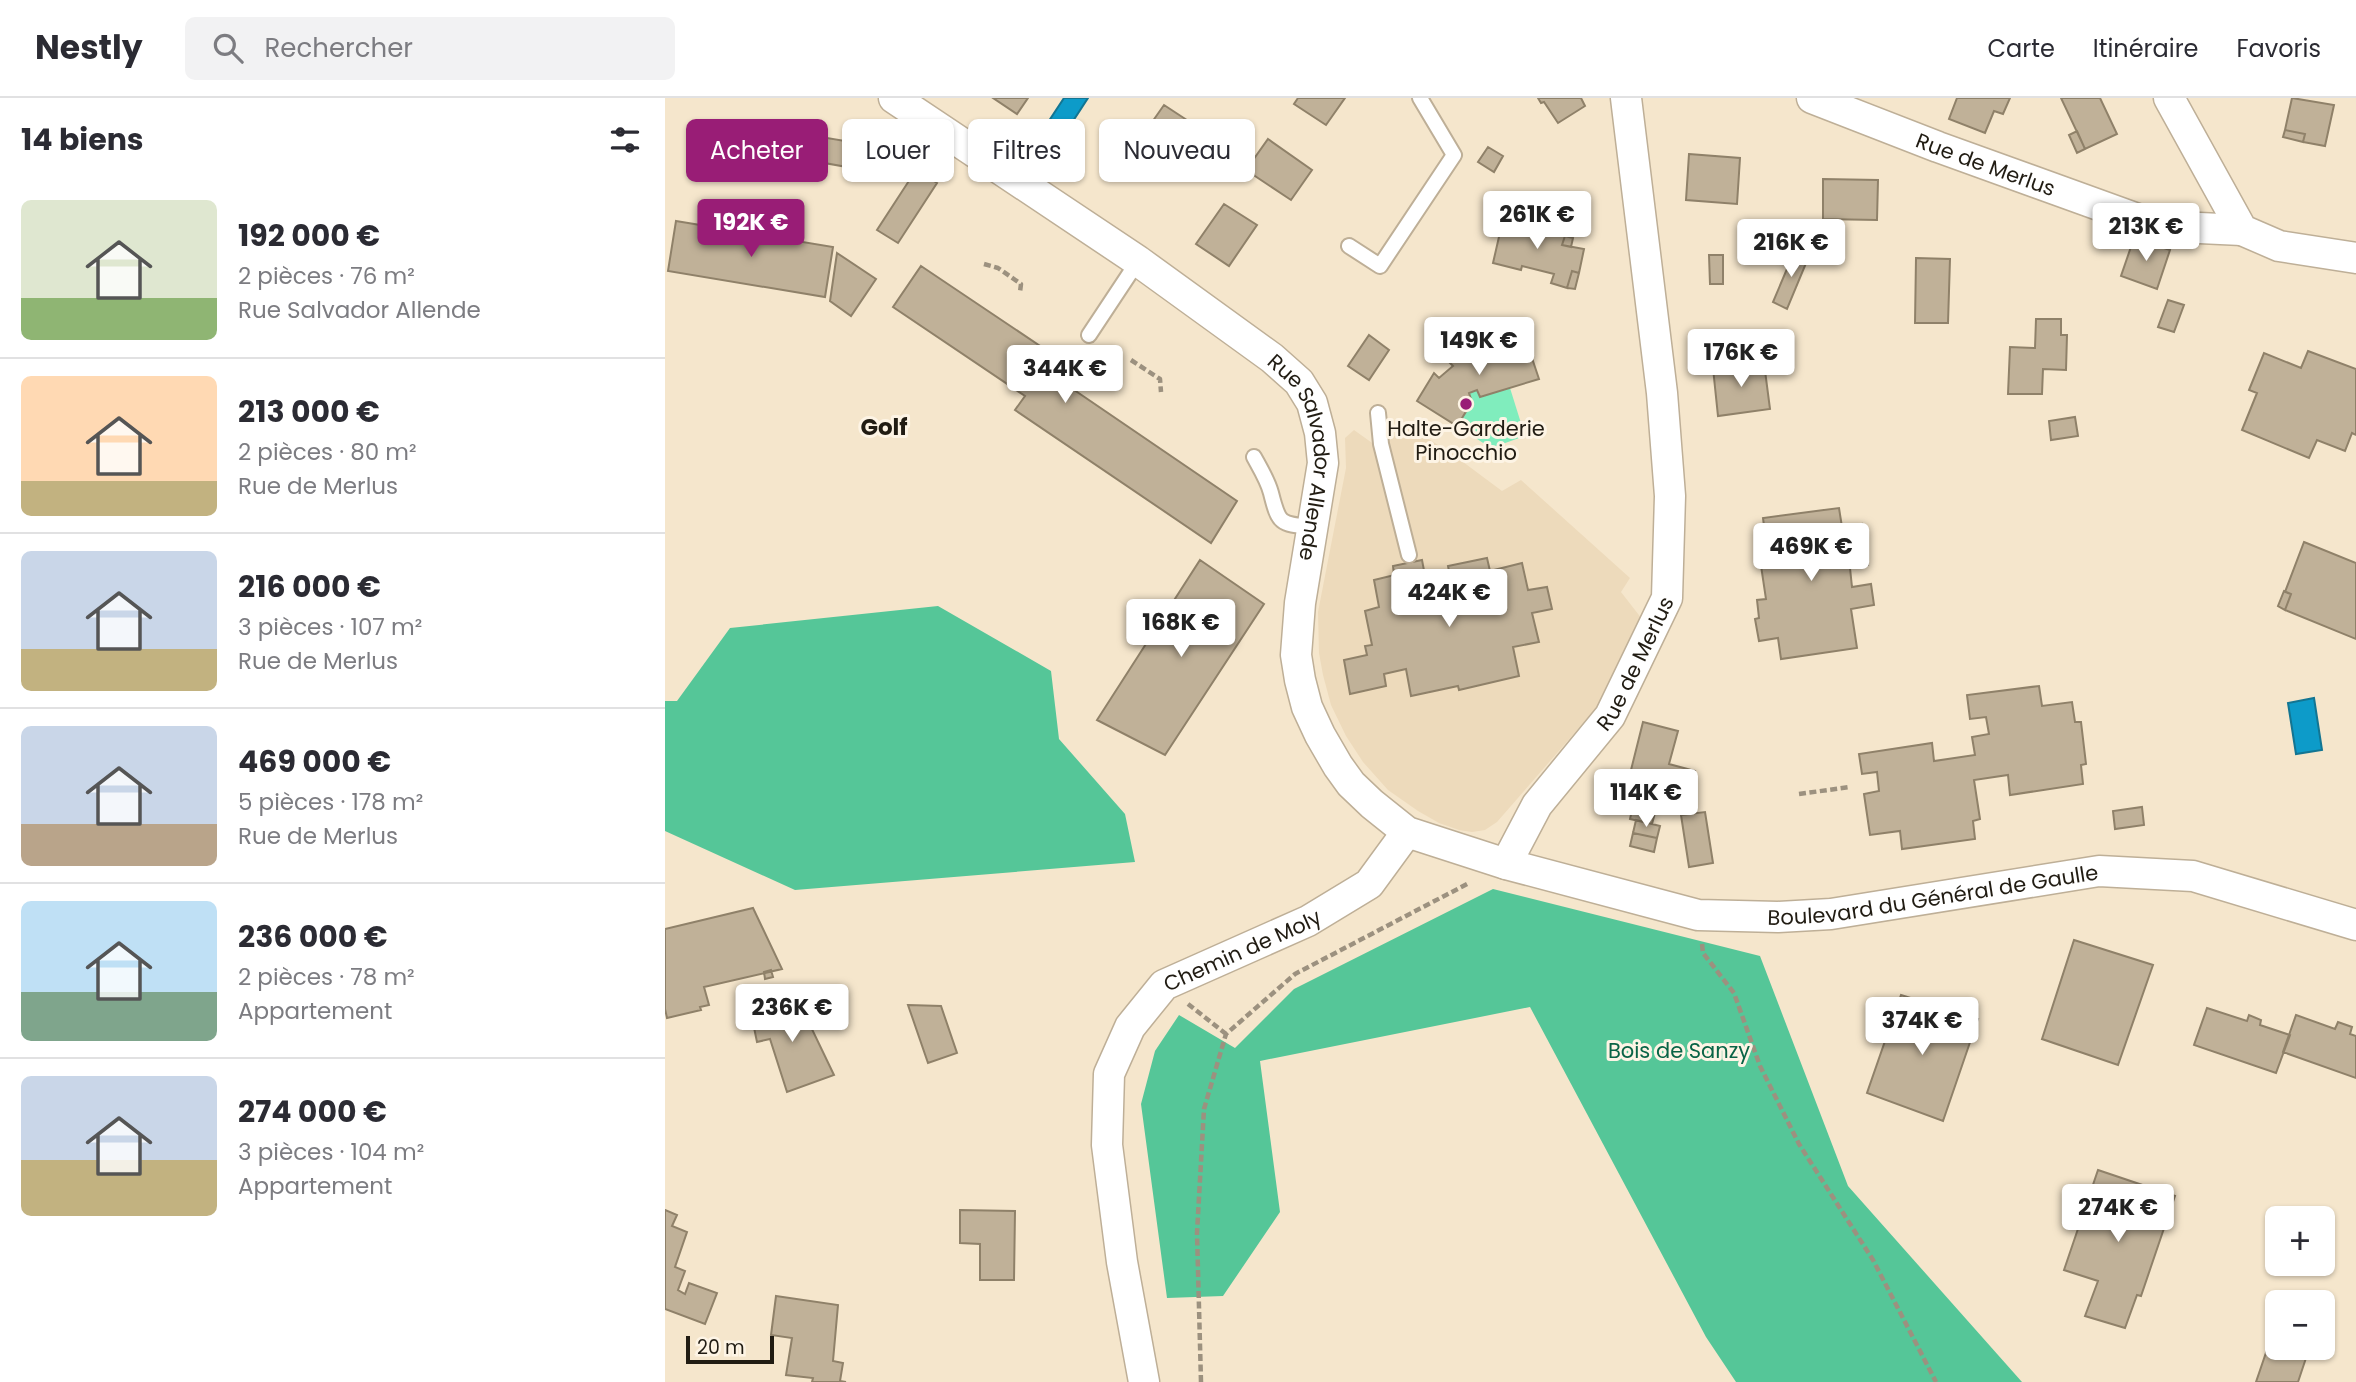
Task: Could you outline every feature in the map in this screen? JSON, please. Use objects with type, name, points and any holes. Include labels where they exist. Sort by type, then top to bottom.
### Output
[{"type":"street","name":"Rue Salvador Allende","points":[[894,98],[1138,261],[1272,358],[1299,382],[1311,403],[1320,433],[1323,463],[1296,640],[1300,680],[1307,706],[1320,735],[1351,784],[1407,832],[1506,864]]},
{"type":"street","name":"Rue de Merlus","points":[[1506,864],[1537,805],[1610,716],[1667,598],[1670,496],[1662,393],[1626,98]]},
{"type":"street","name":"Rue de Merlus","points":[[1812,98],[1938,147],[2157,226],[2242,230]]},
{"type":"street","points":[[2169,98],[2242,230],[2279,246],[2356,258]]},
{"type":"street","name":"Chemin de Moly","points":[[1144,1382],[1122,1262],[1107,1145],[1109,1074],[1130,1027],[1164,985],[1308,921],[1369,884],[1407,832]]},
{"type":"street","name":"Boulevard du Général de Gaulle","points":[[1506,864],[1698,915],[1778,917],[1831,914],[2099,871],[2193,876],[2356,925]]},
{"type":"lane","points":[[1349,246],[1380,266],[1454,155],[1420,98]]},
{"type":"lane","points":[[1089,335],[1138,261]]},
{"type":"lane","points":[[1378,413],[1381,444],[1409,555]]},
{"type":"lane","points":[[1254,457],[1270,490],[1275,514],[1288,524],[1313,527]]},
{"type":"path","points":[[984,264],[998,268],[1021,284],[1020,292]]},
{"type":"path","points":[[1131,360],[1160,379],[1161,392]]},
{"type":"path","points":[[1799,794],[1850,787]]},
{"type":"path","points":[[1201,1382],[1197,1233],[1204,1109],[1226,1034],[1295,974],[1506,864]]},
{"type":"path","points":[[1698,915],[1703,953],[1734,993],[1760,1066],[1799,1144],[1873,1260],[1936,1382]]},
{"type":"path","points":[[1164,985],[1226,1034]]},
{"type":"shaded area","points":[[1407,425],[1502,491],[1521,480],[1630,578],[1621,592],[1642,619],[1598,706],[1497,822],[1485,830],[1472,832],[1439,823],[1388,790],[1363,762],[1346,736],[1331,705],[1323,675],[1319,653],[1318,612],[1346,468],[1345,438],[1354,430],[1375,445],[1388,442]]},
{"type":"green space","points":[[1510,388],[1525,436],[1491,448],[1457,426],[1472,402],[1469,393],[1477,390],[1480,397]]},
{"type":"green space","points":[[938,606],[1051,671],[1059,739],[1125,814],[1135,862],[795,890],[665,831],[665,701],[677,701],[730,628]]},
{"type":"green space","name":"Bois de Sanzy","points":[[1493,889],[1760,956],[1848,1186],[2022,1382],[1736,1382],[1706,1337],[1530,1007],[1260,1061],[1280,1212],[1223,1296],[1167,1298],[1141,1104],[1155,1051],[1179,1015],[1235,1048],[1294,989]]},
{"type":"water","points":[[1064,98],[1088,98],[1074,119],[1050,119]]},
{"type":"water","points":[[2314,698],[2322,750],[2296,754],[2288,703]]},
{"type":"building","points":[[993,98],[1028,98],[1017,114]]},
{"type":"building","points":[[1298,98],[1345,98],[1326,125],[1294,104]]},
{"type":"building","points":[[1538,98],[1581,98],[1585,106],[1558,123],[1544,102],[1541,103]]},
{"type":"building","points":[[1957,98],[2010,98],[2003,114],[1994,111],[1985,133],[1949,119]]},
{"type":"building","points":[[2061,98],[2100,98],[2117,134],[2085,149]]},
{"type":"building","points":[[2292,98],[2334,105],[2325,146],[2303,142],[2305,134],[2285,130]]},
{"type":"building","points":[[1164,105],[1185,119],[1154,119]]},
{"type":"building","points":[[2285,130],[2305,134],[2303,142],[2283,137]]},
{"type":"building","points":[[2077,131],[2085,149],[2077,153],[2069,135]]},
{"type":"building","points":[[828,138],[842,140],[842,166],[828,164]]},
{"type":"building","points":[[1268,139],[1312,170],[1291,200],[1255,176],[1255,157]]},
{"type":"building","points":[[1488,147],[1503,156],[1494,172],[1478,162]]},
{"type":"building","points":[[1689,154],[1740,158],[1737,204],[1686,200]]},
{"type":"building","points":[[1823,179],[1878,180],[1877,220],[1823,219]]},
{"type":"building","points":[[908,182],[937,183],[898,243],[877,230]]},
{"type":"building","points":[[1224,204],[1257,225],[1229,266],[1196,244]]},
{"type":"building","points":[[1504,215],[1533,222],[1532,227],[1565,236],[1562,245],[1584,249],[1579,273],[1572,271],[1567,288],[1551,283],[1554,274],[1522,266],[1521,270],[1493,263]]},
{"type":"building","points":[[676,221],[833,247],[825,297],[668,271]]},
{"type":"building","points":[[1565,236],[1573,238],[1571,247],[1562,245]]},
{"type":"building","points":[[2134,238],[2170,250],[2157,289],[2121,276]]},
{"type":"building","points":[[1795,250],[1809,256],[1787,309],[1773,302]]},
{"type":"building","points":[[837,253],[876,279],[851,316],[830,301]]},
{"type":"building","points":[[1709,255],[1723,255],[1723,284],[1710,284]]},
{"type":"building","points":[[1916,258],[1950,259],[1948,323],[1915,323]]},
{"type":"building","points":[[921,266],[1052,354],[1042,368],[1237,501],[1211,543],[1015,410],[1025,396],[893,307]]},
{"type":"building","points":[[1572,271],[1579,273],[1575,289],[1567,288]]},
{"type":"building","points":[[2168,300],[2184,305],[2174,332],[2158,327]]},
{"type":"building","points":[[2036,319],[2061,319],[2061,335],[2067,335],[2066,370],[2043,369],[2042,394],[2008,394],[2010,347],[2035,348]]},
{"type":"building","points":[[1524,334],[1539,379],[1480,397],[1477,390],[1469,393],[1472,402],[1457,426],[1417,401],[1434,373],[1439,378],[1453,366],[1448,361],[1477,346],[1478,348],[1494,343],[1502,348],[1508,339]]},
{"type":"building","points":[[1369,335],[1389,350],[1369,380],[1348,366]]},
{"type":"building","points":[[2308,351],[2356,369],[2356,435],[2352,433],[2345,451],[2317,440],[2309,458],[2242,430],[2257,393],[2249,390],[2264,353],[2301,368]]},
{"type":"building","points":[[1764,363],[1770,409],[1718,416],[1713,368]]},
{"type":"building","points":[[2075,417],[2078,436],[2051,440],[2049,421]]},
{"type":"building","points":[[1839,508],[1842,527],[1862,524],[1868,565],[1850,568],[1852,587],[1871,584],[1874,605],[1851,609],[1857,648],[1781,659],[1778,638],[1759,641],[1755,619],[1759,618],[1757,600],[1766,599],[1760,559],[1768,557],[1763,518]]},
{"type":"building","points":[[2304,542],[2356,563],[2356,639],[2285,610],[2291,594],[2285,592]]},
{"type":"building","points":[[1487,558],[1490,571],[1522,563],[1528,590],[1547,587],[1552,609],[1532,613],[1539,642],[1513,647],[1519,676],[1459,690],[1458,686],[1411,696],[1406,669],[1384,674],[1386,686],[1350,694],[1344,660],[1367,655],[1365,646],[1372,645],[1365,611],[1379,607],[1374,580],[1407,572],[1410,585],[1426,581],[1425,574],[1433,572],[1435,579],[1450,576],[1448,566]]},
{"type":"building","points":[[1200,560],[1264,604],[1165,755],[1097,720]]},
{"type":"building","points":[[1422,560],[1426,581],[1410,585],[1407,572],[1394,575],[1393,566]]},
{"type":"building","points":[[2284,591],[2291,594],[2285,610],[2278,606]]},
{"type":"building","points":[[2039,686],[2042,706],[2072,702],[2075,722],[2081,722],[2086,764],[2081,765],[2083,784],[2010,795],[2008,775],[1974,780],[1980,819],[1973,821],[1975,839],[1902,849],[1900,831],[1870,835],[1864,794],[1879,791],[1877,772],[1862,774],[1859,754],[1932,743],[1934,761],[1975,755],[1972,737],[1989,734],[1986,717],[1970,719],[1967,695]]},
{"type":"building","points":[[1643,722],[1678,731],[1669,764],[1695,771],[1689,793],[1662,786],[1652,824],[1630,819],[1639,780],[1629,778]]},
{"type":"building","points":[[2142,807],[2144,825],[2115,829],[2113,811]]},
{"type":"building","points":[[1705,812],[1713,863],[1689,867],[1681,815]]},
{"type":"building","points":[[1636,820],[1660,826],[1657,838],[1633,833]]},
{"type":"building","points":[[1633,833],[1657,838],[1654,852],[1630,846]]},
{"type":"building","points":[[753,908],[782,969],[704,987],[709,1005],[700,1007],[701,1010],[667,1018],[665,929]]},
{"type":"building","points":[[2074,940],[2153,965],[2118,1065],[2042,1039]]},
{"type":"building","points":[[771,970],[773,977],[765,979],[764,972]]},
{"type":"building","points":[[1901,995],[1978,1019],[1943,1121],[1867,1093]]},
{"type":"building","points":[[797,998],[834,1075],[787,1092],[770,1039],[757,1042],[751,1013]]},
{"type":"building","points":[[908,1005],[941,1006],[957,1053],[928,1063]]},
{"type":"building","points":[[2207,1008],[2247,1021],[2249,1015],[2261,1020],[2260,1025],[2290,1035],[2276,1073],[2194,1045]]},
{"type":"building","points":[[2296,1015],[2335,1029],[2338,1022],[2352,1027],[2350,1034],[2356,1036],[2356,1078],[2283,1052]]},
{"type":"building","points":[[2098,1170],[2175,1196],[2141,1296],[2137,1295],[2125,1328],[2085,1316],[2098,1281],[2064,1270]]},
{"type":"building","points":[[665,1210],[677,1215],[672,1226],[687,1232],[675,1267],[685,1271],[678,1290],[685,1294],[689,1283],[717,1293],[705,1324],[665,1309]]},
{"type":"building","points":[[960,1210],[1015,1211],[1014,1280],[980,1280],[980,1244],[960,1243]]},
{"type":"building","points":[[776,1296],[838,1305],[833,1361],[843,1363],[840,1381],[846,1382],[812,1382],[813,1378],[786,1375],[792,1338],[771,1335]]},
{"type":"building","points":[[2265,1356],[2265,1360],[2305,1360],[2298,1382],[2256,1382]]},
{"type":"place","name":"Halte-Garderie Pinocchio","points":[[1466,404]]},
{"type":"district","name":"Golf","points":[[884,427]]}]
